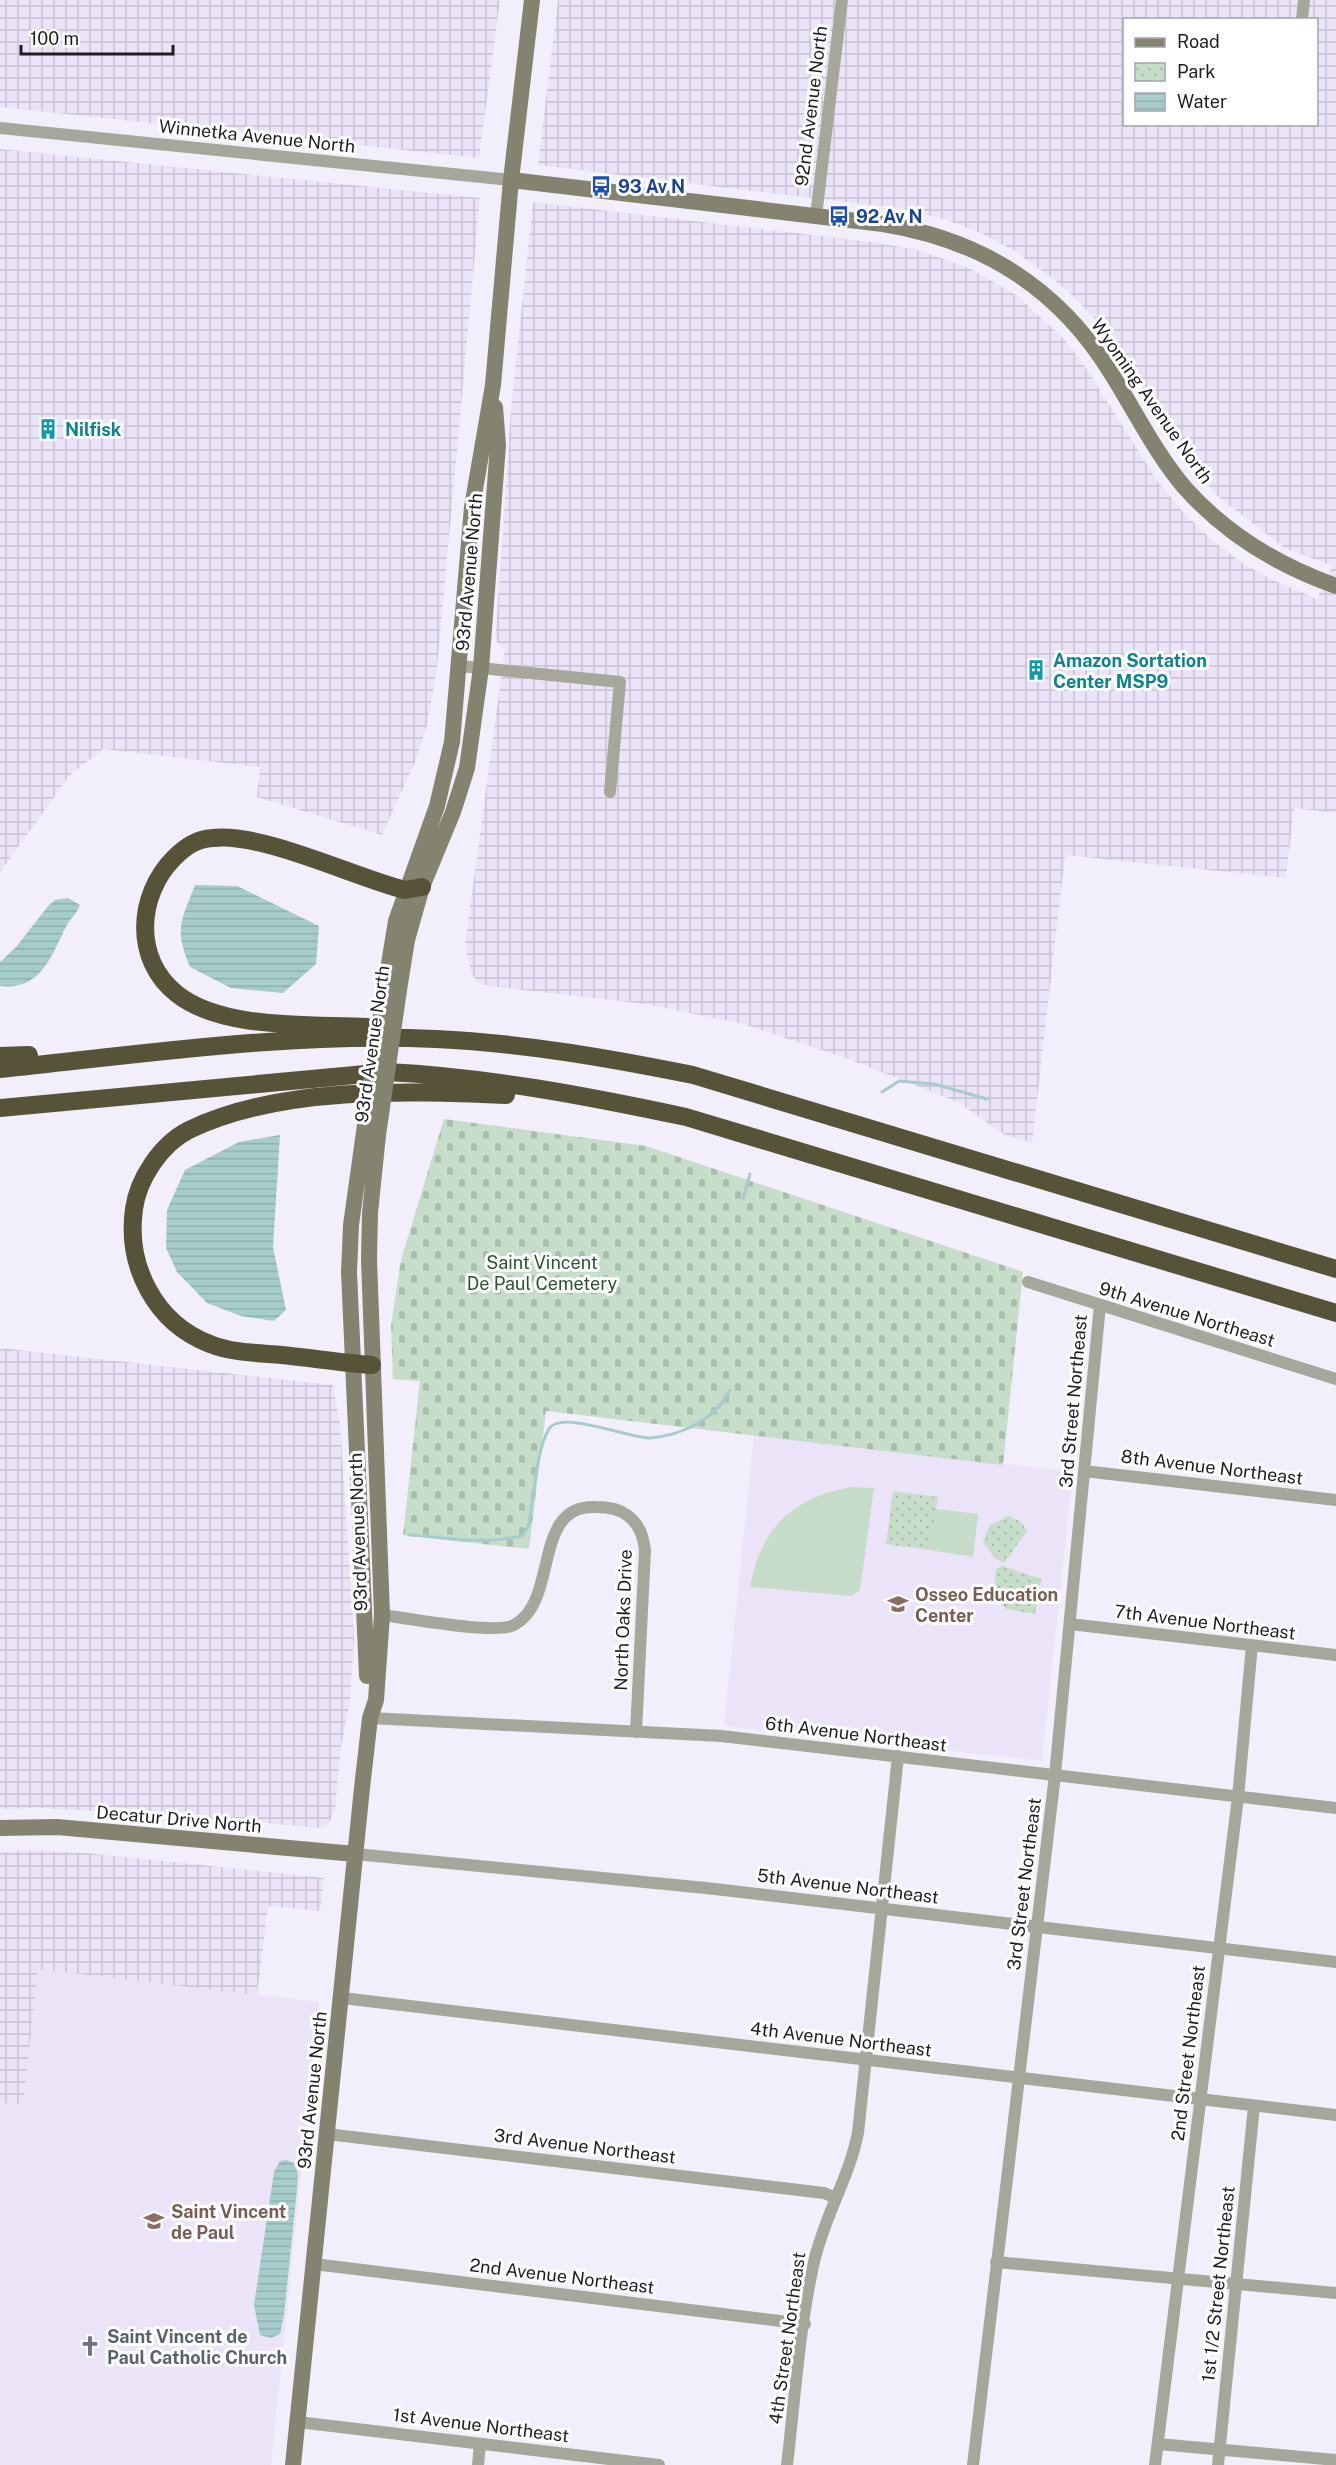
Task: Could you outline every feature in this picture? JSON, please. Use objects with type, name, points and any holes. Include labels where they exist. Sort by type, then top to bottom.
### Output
[{"type":"highway","points":[[413,889],[234,837],[194,842],[159,873],[147,904],[144,932],[148,956],[160,977],[177,995],[205,1010],[230,1017],[375,1027],[437,1039]]},
{"type":"highway","points":[[0,1069],[303,1040],[437,1039],[522,1045],[602,1056],[693,1075],[1336,1269]]},
{"type":"highway","points":[[0,1056],[145,1054]]},
{"type":"highway","points":[[0,1108],[387,1072],[435,1074],[598,1098],[686,1117],[1336,1313]]},
{"type":"highway","points":[[372,1365],[235,1350],[211,1345],[167,1316],[148,1290],[135,1262],[131,1229],[140,1184],[165,1147],[187,1131],[265,1103],[417,1091],[598,1098]]},
{"type":"highway","points":[[0,1113],[72,1101]]},
{"type":"street","name":"93rd Avenue North","points":[[413,889],[437,806],[452,742],[472,507],[493,385],[511,180],[532,0]]},
{"type":"street","name":"92nd Avenue North","points":[[816,216],[842,0]]},
{"type":"street","points":[[1302,18],[1304,0]]},
{"type":"street","name":"Winnetka Avenue North","points":[[0,128],[511,180]]},
{"type":"street","name":"Wyoming Avenue North","points":[[511,180],[883,224],[938,236],[984,254],[1039,288],[1086,338],[1184,486],[1211,514],[1260,552],[1290,568],[1336,586]]},
{"type":"street","name":"93rd Avenue North","points":[[370,1718],[366,1703],[367,1626],[352,1364],[349,1272],[351,1225],[371,1134],[392,989],[393,934],[413,889],[453,812],[467,768],[481,668],[498,445],[493,385]]},
{"type":"street","points":[[460,666],[620,682],[610,792]]},
{"type":"street","name":"93rd Avenue North","points":[[293,2465],[355,1854],[370,1718],[376,1700],[382,1615],[372,1365],[371,1134]]},
{"type":"street","name":"9th Avenue Northeast","points":[[1028,1282],[1336,1379]]},
{"type":"street","name":"3rd Street Northeast","points":[[973,2465],[1055,1775],[1100,1305]]},
{"type":"street","name":"8th Avenue Northeast","points":[[1084,1471],[1336,1500]]},
{"type":"street","name":"North Oaks Drive","points":[[382,1615],[492,1628],[515,1625],[532,1607],[554,1535],[566,1516],[587,1506],[612,1508],[623,1512],[639,1528],[645,1550],[636,1732]]},
{"type":"street","name":"7th Avenue Northeast","points":[[1070,1624],[1336,1655]]},
{"type":"street","name":"2nd Street Northeast","points":[[1155,2465],[1238,1797],[1252,1645]]},
{"type":"street","name":"6th Avenue Northeast","points":[[370,1718],[721,1736],[1336,1808]]},
{"type":"street","name":"4th Street Northeast","points":[[787,2465],[814,2260],[853,2156],[866,2060],[898,1756]]},
{"type":"street","name":"Decatur Drive North","points":[[0,1828],[57,1827],[355,1854]]},
{"type":"street","name":"5th Avenue Northeast","points":[[355,1854],[706,1888],[1336,1962]]},
{"type":"street","name":"4th Avenue Northeast","points":[[342,1998],[1336,2115]]},
{"type":"street","name":"1st 1/2 Street Northeast","points":[[1218,2465],[1254,2106]]},
{"type":"street","name":"3rd Avenue Northeast","points":[[327,2134],[824,2193],[836,2198]]},
{"type":"street","points":[[996,2262],[1336,2293]]},
{"type":"street","name":"2nd Avenue Northeast","points":[[314,2264],[805,2324]]},
{"type":"street","name":"1st Avenue Northeast","points":[[298,2422],[659,2465]]},
{"type":"street","points":[[478,2465],[480,2444]]},
{"type":"street","points":[[1158,2444],[1336,2460]]},
{"type":"shaded area","points":[[0,0],[500,0],[479,158],[0,107]]},
{"type":"shaded area","points":[[558,0],[1336,0],[1336,813],[1294,808],[1286,878],[1065,855],[1032,1143],[1005,1135],[958,1102],[848,1059],[743,1024],[646,1004],[481,984],[472,975],[465,946],[505,649],[496,641],[496,631],[511,409],[533,202],[871,242],[914,249],[967,267],[1016,295],[1064,339],[1084,365],[1158,482],[1183,512],[1214,542],[1245,565],[1317,599],[1332,566],[1285,548],[1215,494],[1183,451],[1106,330],[1072,295],[1013,250],[983,234],[944,219],[903,209],[538,165]]},
{"type":"shaded area","points":[[0,149],[480,198],[437,668],[427,725],[415,762],[382,835],[257,797],[260,767],[103,749],[70,775],[0,872]]},
{"type":"shaded area","points":[[0,1348],[333,1385],[340,1424],[354,1637],[350,1701],[341,1746],[335,1809],[328,1825],[322,1828],[199,1817],[39,1808],[0,1809]]},
{"type":"shaded area","name":"Osseo Education Center","points":[[754,1435],[1073,1472],[1042,1761],[724,1726]]},
{"type":"shaded area","points":[[21,1850],[87,1853],[324,1878],[320,1911],[268,1906],[257,1995],[38,1969],[23,2105],[0,2103],[0,1853]]},
{"type":"shaded area","name":"Saint Vincent de Paul","points":[[38,1968],[319,2002],[271,2465],[0,2465],[0,2103],[23,2105]]},
{"type":"green space","name":"Saint Vincent De Paul Cemetery","points":[[444,1119],[646,1146],[1023,1272],[1003,1465],[546,1411],[529,1549],[403,1535],[420,1381],[393,1379],[391,1325],[401,1260]]},
{"type":"green space","points":[[851,1487],[874,1488],[860,1590],[852,1596],[750,1587],[762,1548],[782,1519],[812,1499]]},
{"type":"green space","points":[[893,1491],[938,1497],[930,1550],[886,1544]]},
{"type":"green space","points":[[936,1509],[978,1514],[973,1557],[930,1550]]},
{"type":"green space","points":[[1009,1516],[1021,1522],[1027,1531],[1004,1563],[995,1558],[983,1542],[990,1525]]},
{"type":"green space","points":[[1002,1566],[1041,1579],[1035,1614],[1006,1609],[994,1595],[996,1569]]},
{"type":"water","points":[[195,885],[237,886],[319,926],[316,964],[283,993],[231,988],[190,967],[182,943],[181,926]]},
{"type":"water","points":[[68,898],[80,905],[43,969],[26,983],[0,986],[0,962],[16,947],[49,905],[55,900]]},
{"type":"water","points":[[280,1135],[273,1247],[286,1310],[274,1321],[241,1316],[207,1303],[177,1272],[166,1248],[167,1210],[185,1170],[239,1142]]},
{"type":"water","points":[[286,2160],[294,2163],[298,2174],[297,2189],[284,2315],[280,2334],[271,2338],[260,2335],[254,2305],[274,2172],[280,2161]]},
{"type":"waterway","points":[[882,1092],[899,1081],[934,1084],[987,1099]]},
{"type":"waterway","points":[[743,1199],[750,1174]]},
{"type":"waterway","points":[[409,1535],[466,1540],[495,1540],[523,1535],[529,1524],[541,1448],[549,1429],[556,1424],[581,1423],[641,1437],[662,1436],[697,1424],[716,1409],[730,1390]]},
{"type":"place","name":"93 Av N","points":[[601,186]]},
{"type":"place","name":"92 Av N","points":[[839,216]]},
{"type":"place","name":"Nilfisk","points":[[48,429]]},
{"type":"place","name":"Amazon Sortation Center MSP9","points":[[1036,670]]},
{"type":"place","name":"Osseo Education Center","points":[[898,1604]]},
{"type":"place","name":"Saint Vincent de Paul","points":[[154,2221]]},
{"type":"place","name":"Saint Vincent de Paul Catholic Church","points":[[90,2346]]}]
